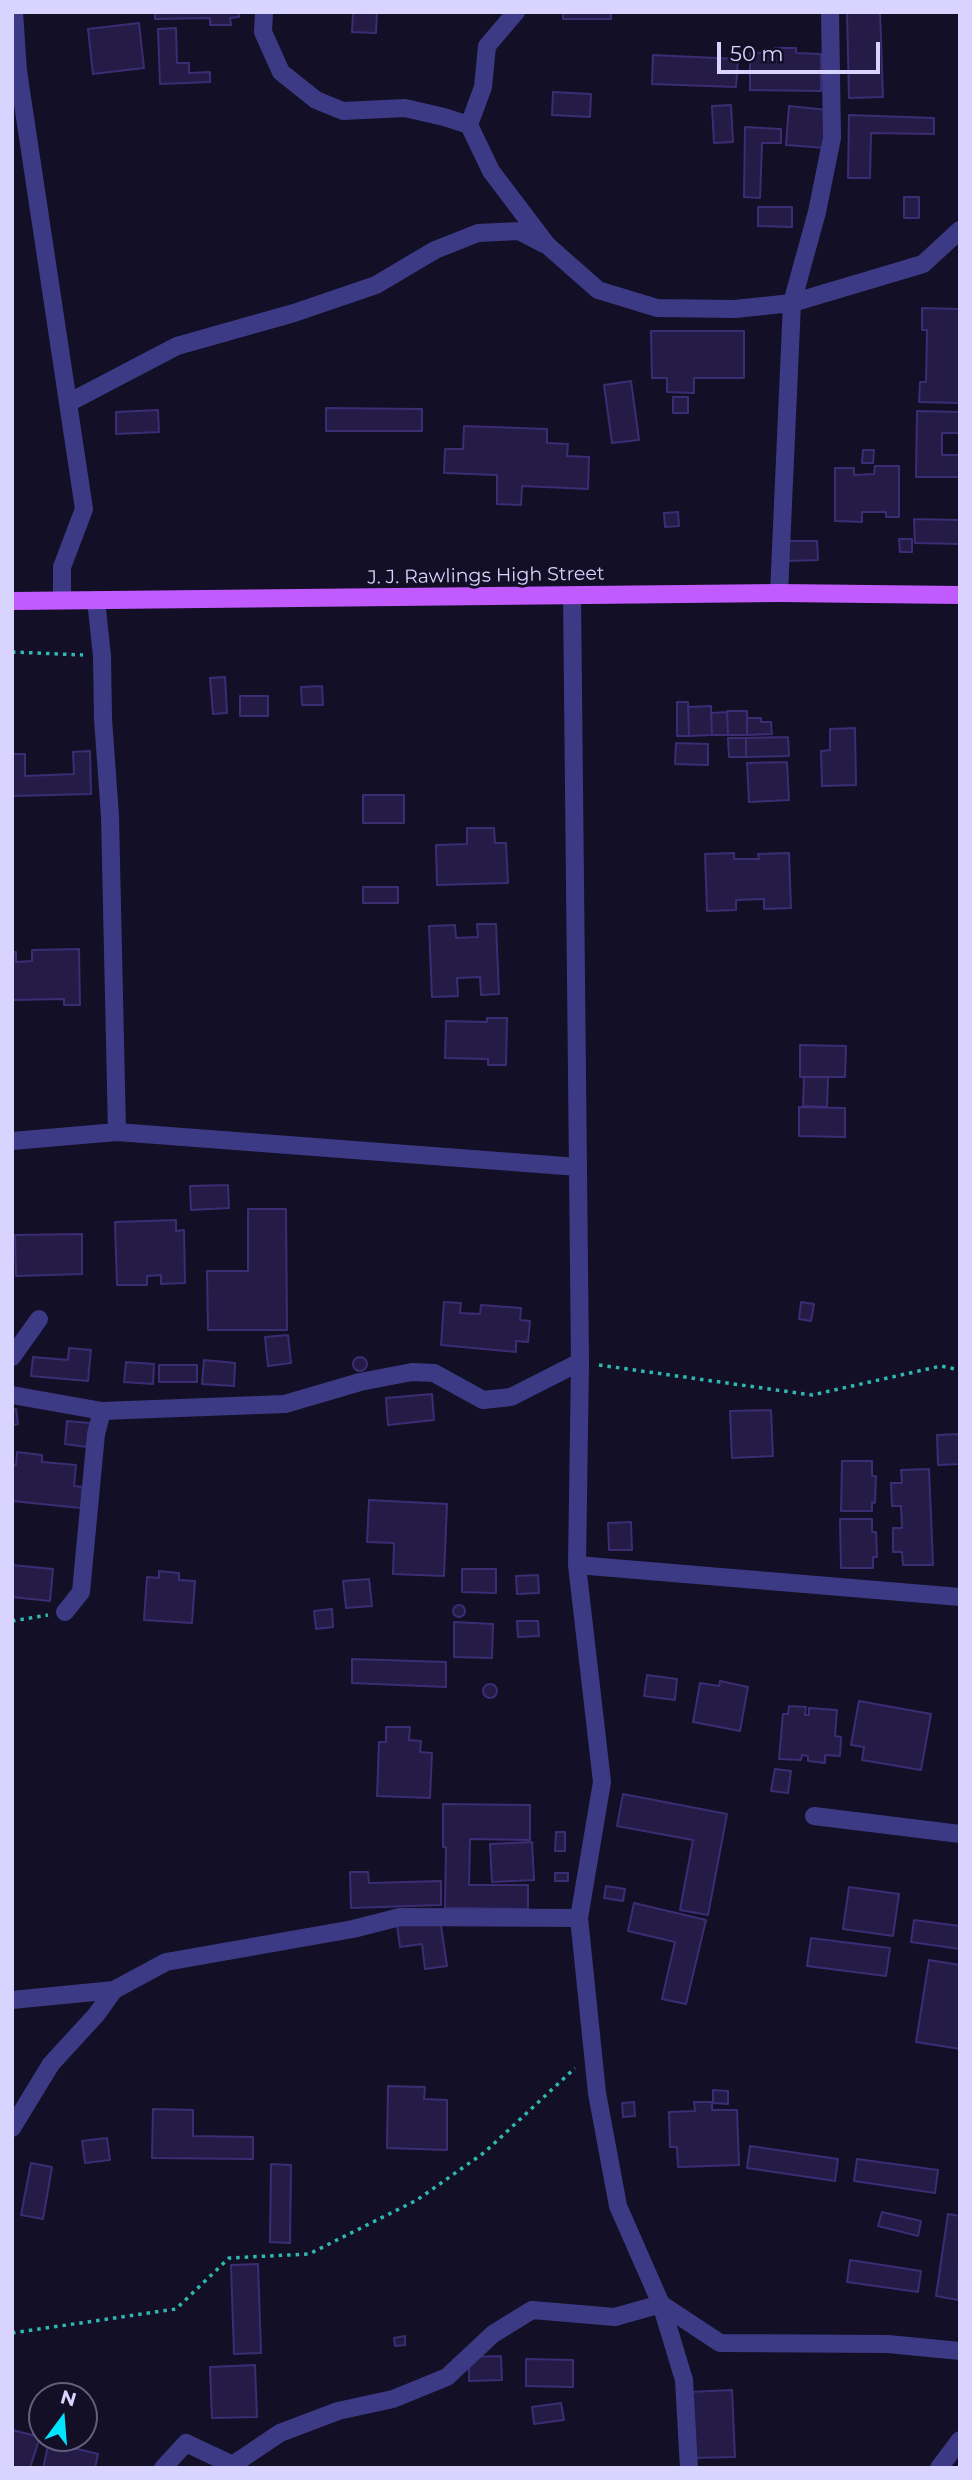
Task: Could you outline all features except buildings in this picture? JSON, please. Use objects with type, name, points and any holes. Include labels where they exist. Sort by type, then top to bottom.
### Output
[{"type":"main road","name":"J. J. Rawlings High Street","points":[[12,601],[779,593],[960,596]]},
{"type":"street","points":[[14,12],[18,71],[85,509],[62,567],[62,600]]},
{"type":"street","points":[[264,12],[263,32],[281,72],[316,100],[343,111],[405,108],[469,125]]},
{"type":"street","points":[[516,12],[487,46],[483,87],[469,125],[491,171],[547,246],[598,290],[657,308],[735,309],[792,303],[923,264],[960,230]]},
{"type":"street","points":[[779,593],[792,303],[817,212],[832,138],[830,12]]},
{"type":"street","points":[[68,403],[177,346],[294,313],[376,285],[435,250],[478,233],[519,231],[547,246]]},
{"type":"street","points":[[572,596],[580,1362],[577,1565],[601,1782],[579,1918],[597,2093],[618,2206],[661,2304],[684,2380],[689,2468]]},
{"type":"street","points":[[96,600],[102,656],[103,719],[110,816],[117,1132]]},
{"type":"street","points":[[12,1141],[117,1132],[578,1167]]},
{"type":"street","points":[[12,1357],[39,1319]]},
{"type":"street","points":[[12,1395],[102,1411],[285,1404],[360,1382],[412,1372],[434,1373],[483,1400],[511,1397],[580,1362]]},
{"type":"street","points":[[65,1612],[80,1592],[96,1434],[102,1411]]},
{"type":"street","points":[[577,1565],[960,1597]]},
{"type":"street","points":[[814,1816],[960,1834]]},
{"type":"street","points":[[12,2000],[114,1990],[166,1962],[353,1929],[400,1917],[579,1918]]},
{"type":"street","points":[[12,2128],[51,2064],[96,2015],[114,1990]]},
{"type":"street","points":[[163,2468],[186,2443],[236,2466],[280,2433],[338,2411],[393,2399],[447,2377],[493,2334],[532,2310],[615,2317],[661,2304],[720,2343],[888,2344],[960,2351]]},
{"type":"street","points":[[939,2468],[960,2440]]},
{"type":"path","points":[[12,652],[102,656]]},
{"type":"path","points":[[580,1362],[812,1395],[941,1366],[960,1370]]},
{"type":"path","points":[[12,1621],[65,1612]]},
{"type":"path","points":[[12,2333],[176,2309],[229,2258],[309,2253],[417,2200],[485,2152],[582,2061],[592,2047]]}]
